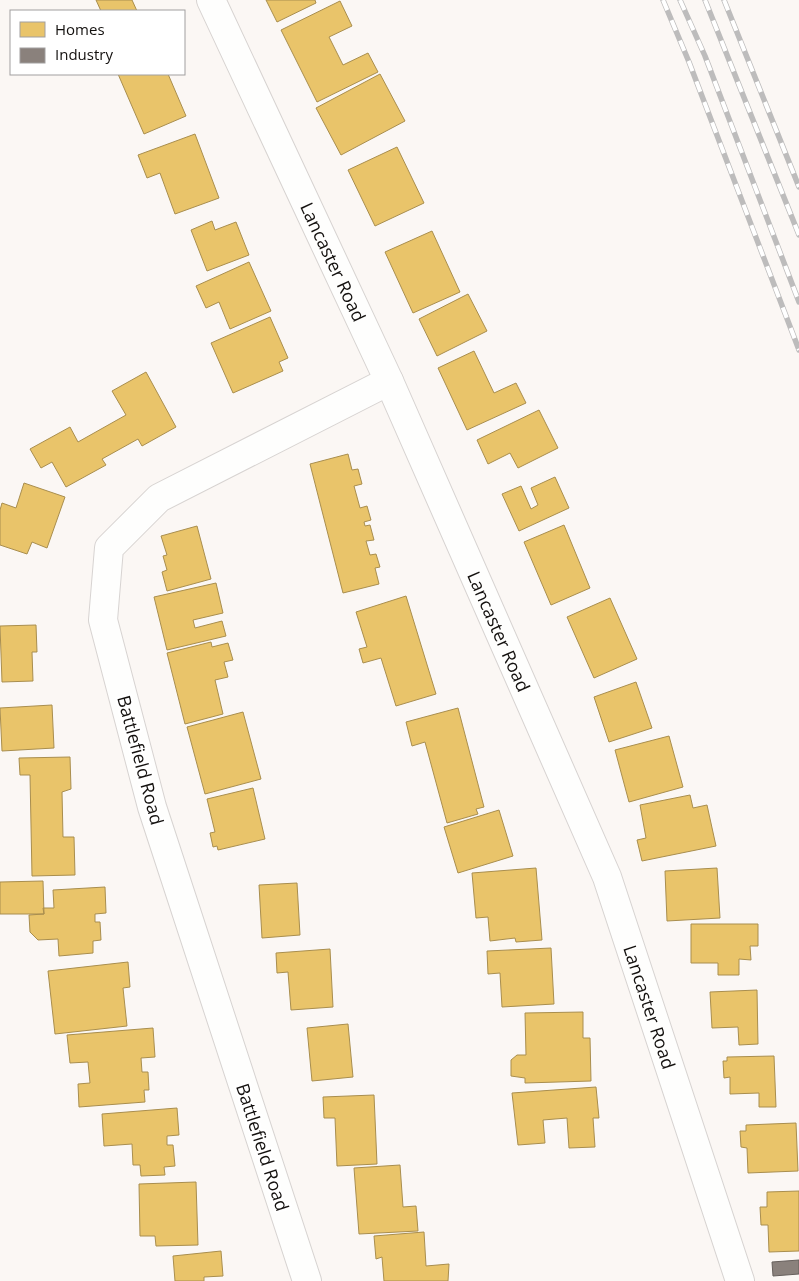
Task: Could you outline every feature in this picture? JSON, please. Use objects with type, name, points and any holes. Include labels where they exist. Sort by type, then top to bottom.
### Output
[{"type":"street","name":"Lancaster Road","points":[[211,0],[389,381],[607,877],[740,1281]]},
{"type":"street","name":"Battlefield Road","points":[[307,1281],[152,807],[103,620],[109,548],[159,498],[389,381]]},
{"type":"building: Homes","points":[[96,0],[132,0],[137,10],[101,10]]},
{"type":"building: Homes","points":[[266,0],[315,0],[316,3],[277,22]]},
{"type":"building: Homes","points":[[340,1],[352,26],[329,37],[343,65],[368,53],[378,72],[317,102],[281,30]]},
{"type":"building: Homes","points":[[380,74],[405,121],[341,155],[316,108]]},
{"type":"building: Homes","points":[[118,75],[168,75],[186,116],[144,134]]},
{"type":"building: Homes","points":[[195,134],[219,198],[175,214],[160,173],[147,178],[138,155]]},
{"type":"building: Homes","points":[[397,147],[424,203],[375,226],[348,170]]},
{"type":"building: Homes","points":[[212,221],[215,230],[236,222],[249,255],[207,271],[191,230]]},
{"type":"building: Homes","points":[[432,231],[460,292],[413,313],[385,252]]},
{"type":"building: Homes","points":[[249,262],[271,311],[230,329],[219,302],[206,308],[196,286]]},
{"type":"building: Homes","points":[[468,294],[487,331],[437,356],[419,319]]},
{"type":"building: Homes","points":[[270,317],[288,358],[279,362],[283,371],[233,393],[211,343]]},
{"type":"building: Homes","points":[[474,351],[494,393],[516,383],[526,403],[467,430],[438,368]]},
{"type":"building: Homes","points":[[146,372],[176,427],[142,446],[138,439],[102,459],[106,465],[66,487],[52,462],[41,468],[30,449],[70,427],[78,442],[126,415],[112,391]]},
{"type":"building: Homes","points":[[539,410],[558,448],[518,468],[510,453],[488,464],[477,440]]},
{"type":"building: Homes","points":[[348,454],[352,470],[358,469],[362,484],[354,486],[360,508],[367,506],[371,520],[364,522],[365,526],[370,525],[374,540],[366,541],[370,555],[376,554],[380,567],[375,568],[379,584],[343,593],[310,464]]},
{"type":"building: Homes","points":[[555,477],[569,508],[519,531],[502,494],[521,486],[531,509],[538,505],[531,488]]},
{"type":"building: Homes","points":[[24,483],[65,497],[47,548],[32,542],[27,554],[0,545],[0,510],[2,503],[16,508]]},
{"type":"building: Homes","points":[[564,525],[590,588],[551,605],[524,542]]},
{"type":"building: Homes","points":[[197,526],[211,579],[167,591],[162,572],[167,570],[163,556],[167,555],[161,536]]},
{"type":"building: Homes","points":[[216,583],[223,613],[193,620],[195,628],[222,621],[226,636],[167,650],[154,597]]},
{"type":"building: Homes","points":[[406,596],[436,694],[396,706],[381,658],[363,663],[359,649],[367,647],[356,612]]},
{"type":"building: Homes","points":[[610,598],[637,659],[594,678],[567,617]]},
{"type":"building: Homes","points":[[36,625],[37,652],[32,652],[33,681],[2,682],[0,626]]},
{"type":"building: Homes","points":[[211,642],[212,647],[228,643],[233,660],[224,662],[228,677],[215,680],[223,714],[185,724],[167,653]]},
{"type":"building: Homes","points":[[636,682],[652,728],[609,742],[594,697]]},
{"type":"building: Homes","points":[[52,705],[54,748],[2,751],[0,708]]},
{"type":"building: Homes","points":[[458,708],[484,807],[476,809],[478,814],[447,823],[425,742],[412,746],[406,722]]},
{"type":"building: Homes","points":[[243,712],[261,779],[205,794],[187,727]]},
{"type":"building: Homes","points":[[669,736],[683,787],[629,802],[615,750]]},
{"type":"building: Homes","points":[[70,757],[71,789],[62,792],[63,837],[74,837],[75,875],[32,876],[30,775],[20,775],[19,758]]},
{"type":"building: Homes","points":[[253,788],[265,839],[218,850],[217,846],[213,847],[210,833],[215,832],[207,799]]},
{"type":"building: Homes","points":[[690,795],[693,808],[707,805],[716,846],[642,861],[637,840],[646,838],[640,805]]},
{"type":"building: Homes","points":[[499,810],[513,856],[458,873],[444,827]]},
{"type":"building: Homes","points":[[536,868],[542,940],[516,942],[515,938],[490,941],[488,917],[476,918],[472,873]]},
{"type":"building: Homes","points":[[717,868],[720,918],[667,921],[665,871]]},
{"type":"building: Homes","points":[[43,881],[44,914],[0,914],[0,882]]},
{"type":"building: Homes","points":[[297,883],[300,935],[262,938],[259,885]]},
{"type":"building: Homes","points":[[105,887],[106,913],[95,914],[95,922],[100,922],[101,940],[93,941],[93,953],[59,956],[58,939],[38,940],[30,932],[29,915],[44,914],[43,908],[54,908],[53,890]]},
{"type":"building: Homes","points":[[691,924],[758,924],[758,946],[750,946],[751,960],[739,959],[739,975],[718,975],[718,963],[691,963]]},
{"type":"building: Homes","points":[[551,948],[554,1004],[502,1007],[500,973],[488,974],[487,951]]},
{"type":"building: Homes","points":[[330,949],[333,1007],[291,1010],[288,972],[277,973],[276,953]]},
{"type":"building: Homes","points":[[128,962],[130,987],[123,988],[127,1026],[55,1034],[48,971]]},
{"type":"building: Homes","points":[[757,990],[758,1044],[739,1045],[738,1027],[712,1028],[710,992]]},
{"type":"building: Homes","points":[[583,1012],[583,1038],[590,1038],[591,1081],[525,1083],[525,1078],[511,1076],[511,1060],[517,1055],[526,1055],[525,1013]]},
{"type":"building: Homes","points":[[348,1024],[353,1077],[312,1081],[307,1028]]},
{"type":"building: Homes","points":[[153,1028],[155,1057],[141,1058],[142,1072],[148,1072],[149,1090],[144,1090],[145,1102],[79,1107],[78,1084],[90,1083],[88,1062],[70,1063],[67,1035]]},
{"type":"building: Homes","points":[[774,1056],[776,1107],[759,1107],[759,1093],[730,1094],[730,1077],[724,1078],[723,1061],[727,1061],[727,1057]]},
{"type":"building: Homes","points":[[596,1087],[599,1118],[593,1118],[595,1147],[569,1148],[567,1118],[543,1120],[545,1143],[518,1145],[512,1093]]},
{"type":"building: Homes","points":[[374,1095],[377,1164],[337,1166],[335,1118],[324,1118],[323,1097]]},
{"type":"building: Homes","points":[[177,1108],[179,1135],[167,1136],[167,1145],[173,1145],[175,1166],[164,1167],[165,1175],[141,1176],[140,1165],[133,1165],[132,1144],[104,1146],[102,1114]]},
{"type":"building: Homes","points":[[796,1123],[798,1171],[748,1173],[747,1148],[741,1147],[740,1131],[746,1131],[746,1125]]},
{"type":"building: Homes","points":[[400,1165],[403,1207],[416,1206],[418,1231],[359,1234],[354,1168]]},
{"type":"building: Homes","points":[[196,1182],[198,1245],[156,1246],[155,1236],[140,1236],[139,1184]]},
{"type":"building: Homes","points":[[799,1191],[799,1251],[769,1252],[768,1225],[761,1225],[760,1207],[767,1207],[767,1192]]},
{"type":"building: Homes","points":[[424,1232],[426,1266],[449,1264],[448,1281],[384,1281],[382,1257],[376,1259],[374,1236]]},
{"type":"building: Homes","points":[[221,1251],[223,1276],[204,1277],[204,1281],[175,1281],[173,1256]]},
{"type":"building: Industry","points":[[799,1260],[799,1274],[773,1276],[772,1262]]},
{"type":"railway","points":[[663,0],[689,62],[799,350]]},
{"type":"railway","points":[[680,0],[705,56],[799,302]]},
{"type":"railway","points":[[705,0],[799,235]]},
{"type":"railway","points":[[724,0],[799,187]]}]
